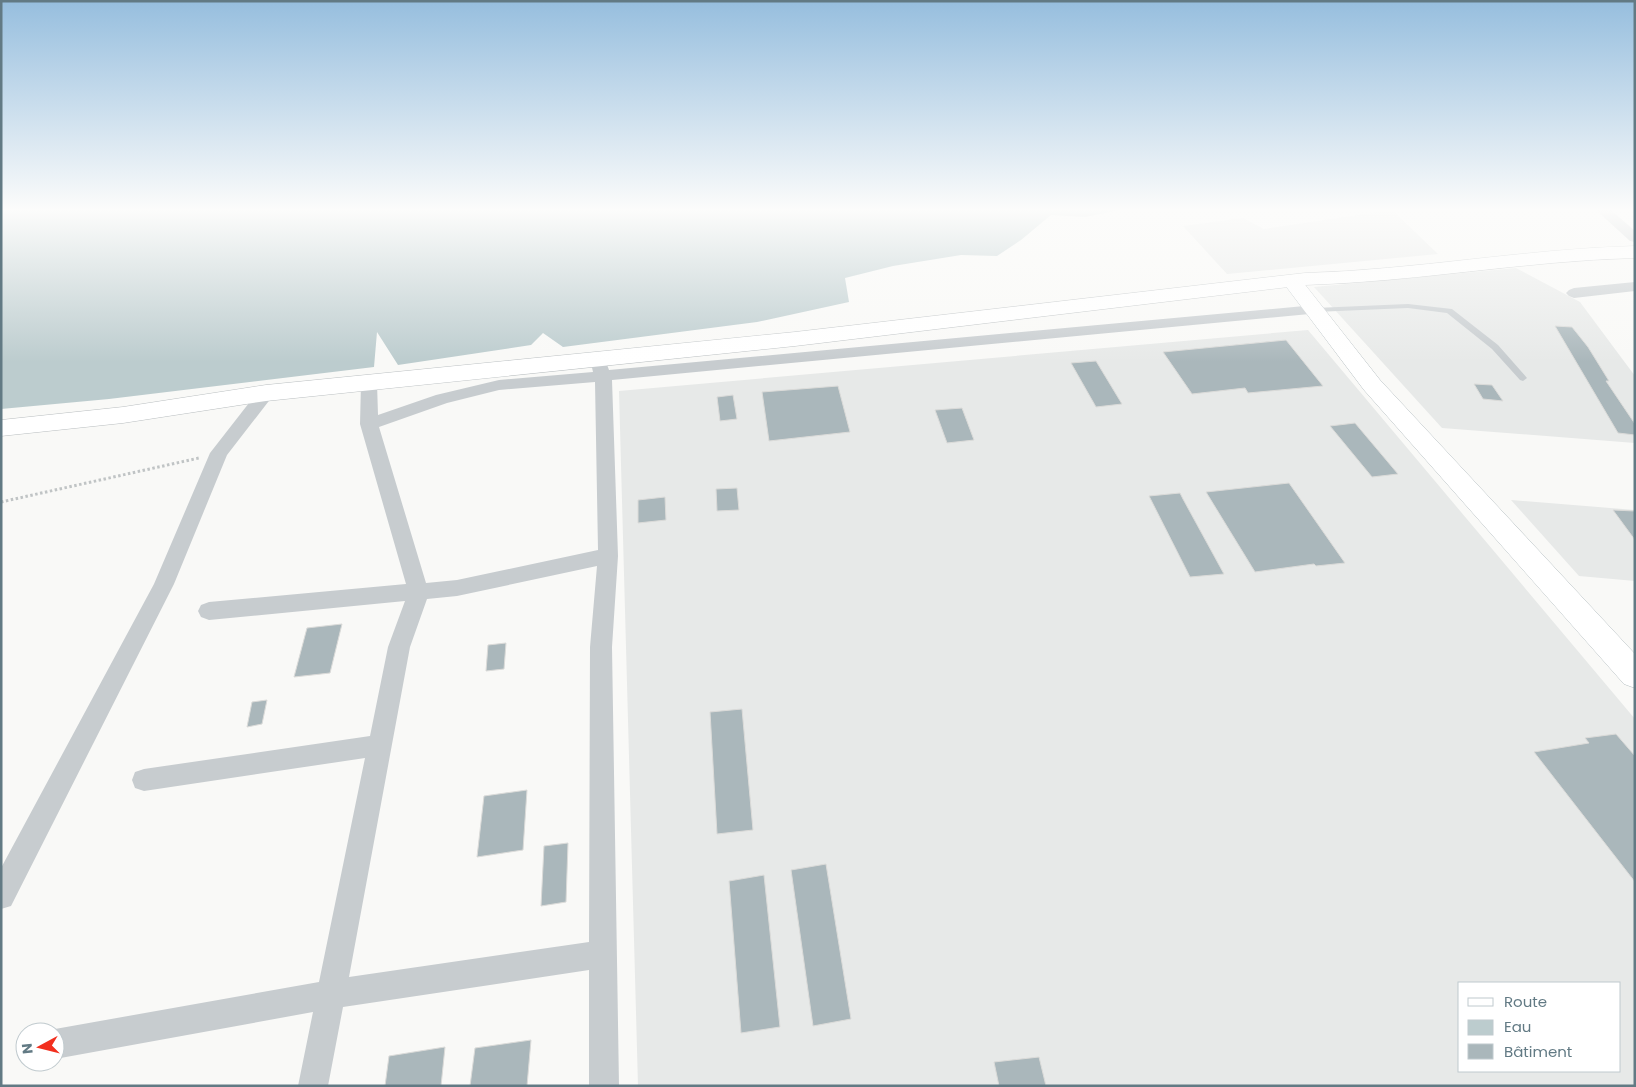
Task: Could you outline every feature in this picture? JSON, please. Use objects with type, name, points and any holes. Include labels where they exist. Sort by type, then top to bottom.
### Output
[{"type":"main road","points":[[1299,280],[1327,273],[1432,261]]},
{"type":"main road","points":[[1,428],[123,415],[266,393],[369,382],[601,367],[795,339],[1299,280],[1339,279],[1500,261]]},
{"type":"main road","points":[[1299,280],[1315,310],[1372,385],[1635,675]]},
{"type":"street","points":[[1574,293],[1635,286]]},
{"type":"street","points":[[370,424],[442,399],[499,385],[601,367],[1315,310]]},
{"type":"street","points":[[601,367],[608,556],[601,647],[604,1086]]},
{"type":"street","points":[[313,1086],[399,647],[419,592],[370,424],[369,382]]},
{"type":"street","points":[[1,896],[164,584],[200,495],[219,454],[266,393]]},
{"type":"street","points":[[209,611],[456,588],[608,556]]},
{"type":"street","points":[[144,780],[380,745]]},
{"type":"street","points":[[65,1042],[331,994],[603,954]]},
{"type":"lane","points":[[1315,310],[1408,306],[1449,311],[1495,347],[1523,378]]},
{"type":"path","points":[[1,502],[219,454]]},
{"type":"shaded area","points":[[1215,261],[1367,261],[1227,274]]},
{"type":"shaded area","points":[[1516,268],[1580,302],[1635,376],[1635,443],[1442,428],[1314,287]]},
{"type":"shaded area","points":[[1308,330],[1635,719],[1635,1086],[638,1086],[619,391]]},
{"type":"shaded area","points":[[1511,500],[1635,510],[1635,581],[1579,576]]},
{"type":"water","points":[[1,261],[926,261],[893,266],[845,278],[849,302],[757,322],[563,347],[543,333],[531,345],[398,365],[377,332],[374,367],[109,399],[1,409]]},
{"type":"building","points":[[1555,326],[1572,327],[1588,347],[1609,381],[1606,381],[1635,424],[1635,435],[1618,433]]},
{"type":"building","points":[[1286,340],[1323,386],[1248,393],[1245,388],[1192,394],[1163,352]]},
{"type":"building","points":[[1096,361],[1122,404],[1096,407],[1071,363]]},
{"type":"building","points":[[1474,384],[1492,385],[1503,401],[1483,399]]},
{"type":"building","points":[[838,386],[850,432],[769,441],[762,392]]},
{"type":"building","points":[[733,395],[737,419],[720,421],[717,397]]},
{"type":"building","points":[[962,408],[974,440],[947,443],[935,410]]},
{"type":"building","points":[[1355,423],[1398,474],[1372,477],[1330,426]]},
{"type":"building","points":[[1289,483],[1345,563],[1316,566],[1314,564],[1255,572],[1206,492]]},
{"type":"building","points":[[737,488],[739,510],[717,511],[716,489]]},
{"type":"building","points":[[1180,493],[1224,574],[1190,577],[1149,496]]},
{"type":"building","points":[[665,497],[666,520],[638,523],[638,500]]},
{"type":"building","points":[[1613,510],[1635,511],[1635,540]]},
{"type":"building","points":[[342,624],[330,673],[294,677],[307,628]]},
{"type":"building","points":[[506,643],[504,669],[486,671],[488,645]]},
{"type":"building","points":[[267,700],[262,724],[247,727],[252,702]]},
{"type":"building","points":[[742,709],[753,830],[717,834],[710,712]]},
{"type":"building","points":[[1616,734],[1635,756],[1635,882],[1534,752],[1589,743],[1585,738]]},
{"type":"building","points":[[527,790],[523,850],[477,857],[484,796]]},
{"type":"building","points":[[568,843],[566,902],[541,906],[544,846]]},
{"type":"building","points":[[826,864],[851,1019],[813,1026],[791,870]]},
{"type":"building","points":[[764,875],[780,1027],[741,1033],[729,881]]},
{"type":"building","points":[[531,1040],[527,1086],[470,1086],[475,1048]]},
{"type":"building","points":[[445,1047],[441,1086],[385,1086],[389,1056]]},
{"type":"building","points":[[1039,1057],[1046,1086],[999,1086],[994,1062]]}]
